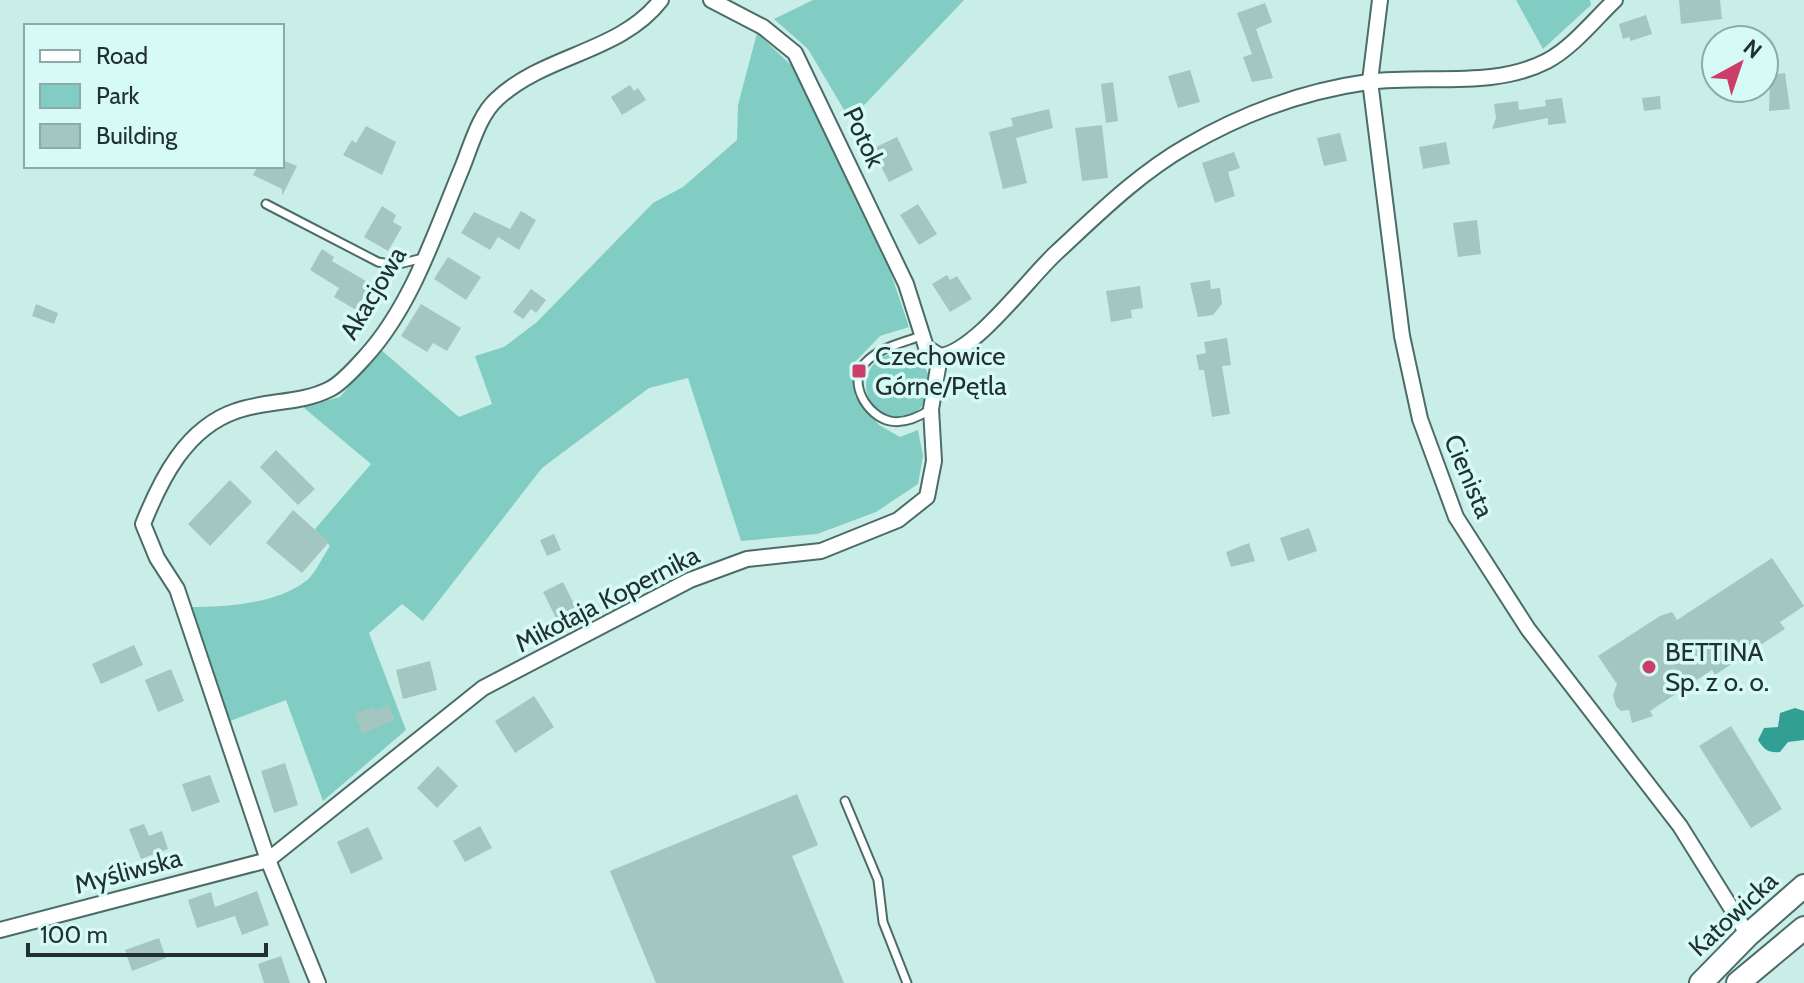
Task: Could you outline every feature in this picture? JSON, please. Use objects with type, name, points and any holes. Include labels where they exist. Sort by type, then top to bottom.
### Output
[{"type":"main road","name":"Katowicka","points":[[1701,983],[1748,935],[1804,886]]},
{"type":"main road","name":"Katowicka","points":[[1738,983],[1804,928]]},
{"type":"street","name":"Akacjowa","points":[[318,983],[268,860],[177,589],[157,558],[143,524],[161,479],[200,431],[234,411],[331,389],[367,355],[400,305],[482,119],[496,99],[531,75],[632,29],[661,0]]},
{"type":"street","name":"Potok","points":[[711,0],[763,27],[795,53],[906,284],[921,336]]},
{"type":"street","name":"Cienista","points":[[1380,0],[1370,81],[1402,336],[1420,419],[1456,517],[1528,629],[1680,826],[1748,935]]},
{"type":"street","points":[[921,336],[926,347],[940,356],[954,354],[1074,236],[1139,178],[1185,147],[1233,121],[1305,95],[1370,81],[1502,75],[1547,61],[1578,37],[1615,0]]},
{"type":"street","points":[[931,409],[940,356]]},
{"type":"street","name":"Mikołaja Kopernika","points":[[268,860],[483,688],[690,580],[747,559],[821,551],[898,520],[927,497],[934,461],[931,409]]},
{"type":"street","name":"Myśliwska","points":[[0,930],[268,860]]},
{"type":"lane","points":[[266,204],[378,262],[395,265],[423,258]]},
{"type":"lane","points":[[921,336],[883,349],[865,363],[859,371],[859,394],[868,407],[889,421],[909,420],[931,409]]},
{"type":"lane","points":[[845,801],[878,880],[883,922],[907,983]]},
{"type":"green space","points":[[813,0],[964,0],[850,120],[808,49],[774,19]]},
{"type":"green space","points":[[1516,0],[1590,0],[1591,5],[1543,49]]},
{"type":"green space","points":[[757,33],[791,65],[882,247],[909,327],[880,336],[855,362],[855,396],[879,425],[900,437],[918,430],[923,456],[918,484],[876,512],[817,534],[741,541],[688,378],[649,388],[542,468],[423,621],[402,604],[369,633],[406,730],[323,801],[286,700],[230,721],[191,607],[235,605],[294,589],[309,578],[330,546],[315,529],[371,464],[303,407],[340,397],[380,349],[459,417],[492,404],[475,356],[504,347],[537,322],[653,203],[683,187],[737,140],[738,105]]},
{"type":"green space","points":[[898,353],[916,359],[924,367],[930,385],[924,403],[916,411],[898,417],[880,411],[872,403],[866,385],[872,367],[880,359]]},
{"type":"shaded area","points":[[1795,708],[1804,711],[1804,740],[1788,742],[1780,752],[1765,748],[1758,740],[1764,728],[1778,727],[1780,713]]},
{"type":"building","points":[[1679,0],[1720,0],[1722,19],[1681,24]]},
{"type":"building","points":[[1265,3],[1272,22],[1256,29],[1273,78],[1252,82],[1243,57],[1252,54],[1237,13]]},
{"type":"building","points":[[1646,15],[1652,34],[1631,41],[1629,37],[1623,39],[1619,24]]},
{"type":"building","points":[[1190,70],[1200,102],[1178,108],[1168,76]]},
{"type":"building","points":[[1785,73],[1790,109],[1769,111],[1769,104],[1780,104],[1780,74]]},
{"type":"building","points":[[1113,82],[1118,121],[1106,123],[1101,84]]},
{"type":"building","points":[[630,85],[634,91],[638,88],[646,100],[622,115],[611,97]]},
{"type":"building","points":[[1660,96],[1661,109],[1644,111],[1642,98]]},
{"type":"building","points":[[1562,98],[1566,123],[1548,125],[1548,118],[1492,129],[1496,118],[1494,104],[1518,101],[1519,110],[1546,106],[1545,100]]},
{"type":"building","points":[[1049,109],[1053,128],[1016,138],[1027,183],[1003,189],[989,132],[1013,126],[1011,118]]},
{"type":"building","points":[[1102,125],[1108,178],[1082,181],[1075,128]]},
{"type":"building","points":[[366,126],[396,142],[382,175],[343,155],[352,140],[356,143]]},
{"type":"building","points":[[1340,133],[1347,161],[1324,166],[1317,138]]},
{"type":"building","points":[[897,137],[913,170],[889,182],[872,149]]},
{"type":"building","points":[[1446,142],[1450,164],[1423,169],[1419,147]]},
{"type":"building","points":[[1234,152],[1240,168],[1228,172],[1235,196],[1215,203],[1202,163]]},
{"type":"building","points":[[284,161],[297,166],[282,196],[282,189],[253,175],[257,168],[284,168]]},
{"type":"building","points":[[918,204],[937,234],[919,245],[900,215]]},
{"type":"building","points":[[382,206],[396,215],[393,222],[402,227],[388,251],[364,237]]},
{"type":"building","points":[[521,211],[536,220],[519,250],[498,237],[490,250],[461,233],[474,212],[510,229]]},
{"type":"building","points":[[1477,220],[1481,254],[1458,257],[1453,223]]},
{"type":"building","points":[[322,249],[334,257],[332,261],[371,284],[356,310],[334,297],[339,288],[310,270]]},
{"type":"building","points":[[448,257],[481,277],[466,300],[434,279]]},
{"type":"building","points":[[947,275],[950,280],[957,276],[972,299],[950,312],[932,284]]},
{"type":"building","points":[[1210,280],[1211,289],[1220,288],[1222,304],[1213,315],[1198,317],[1190,283]]},
{"type":"building","points":[[1140,286],[1143,308],[1131,310],[1132,318],[1111,322],[1106,291]]},
{"type":"building","points":[[531,289],[546,300],[536,313],[531,309],[523,319],[513,312]]},
{"type":"building","points":[[36,304],[58,313],[54,324],[32,316]]},
{"type":"building","points":[[421,304],[461,328],[447,351],[433,343],[427,352],[401,336]]},
{"type":"building","points":[[1227,338],[1231,365],[1222,366],[1230,414],[1212,417],[1204,370],[1199,370],[1196,355],[1206,353],[1204,342]]},
{"type":"building","points":[[276,450],[315,489],[298,505],[260,467]]},
{"type":"building","points":[[230,480],[252,502],[210,546],[188,524]]},
{"type":"building","points":[[293,510],[329,542],[302,573],[266,543]]},
{"type":"building","points":[[1309,528],[1317,551],[1288,561],[1280,538]]},
{"type":"building","points":[[554,534],[561,550],[547,556],[540,540]]},
{"type":"building","points":[[1249,543],[1255,561],[1231,567],[1226,552]]},
{"type":"building","points":[[1772,558],[1804,606],[1780,622],[1785,629],[1715,675],[1712,670],[1650,711],[1653,716],[1632,723],[1629,710],[1621,711],[1616,706],[1613,695],[1617,684],[1598,656],[1660,616],[1672,612],[1677,620]]},
{"type":"building","points":[[563,582],[577,610],[557,620],[543,592]]},
{"type":"building","points":[[134,645],[143,665],[101,684],[92,664]]},
{"type":"building","points":[[430,661],[437,690],[403,699],[396,670]]},
{"type":"building","points":[[171,669],[184,701],[158,712],[145,680]]},
{"type":"building","points":[[534,696],[554,727],[515,753],[495,721]]},
{"type":"building","points":[[389,705],[395,720],[362,734],[355,714],[374,706],[375,711]]},
{"type":"building","points":[[1731,726],[1782,809],[1751,828],[1699,746]]},
{"type":"building","points":[[285,763],[298,805],[274,813],[261,771]]},
{"type":"building","points":[[438,766],[458,786],[437,808],[417,788]]},
{"type":"building","points":[[210,775],[220,802],[192,812],[182,784]]},
{"type":"building","points":[[797,794],[818,845],[792,856],[844,983],[656,983],[610,871]]},
{"type":"building","points":[[144,824],[149,836],[162,831],[168,849],[141,859],[129,829]]},
{"type":"building","points":[[480,826],[492,848],[465,862],[453,841]]},
{"type":"building","points":[[368,827],[383,859],[351,874],[337,842]]},
{"type":"building","points":[[257,891],[269,925],[242,935],[235,916],[197,928],[188,900],[211,892],[215,907]]},
{"type":"building","points":[[159,938],[166,958],[132,971],[125,950]]},
{"type":"building","points":[[281,956],[290,983],[264,983],[258,964]]},
{"type":"place","name":"Czechowice Górne/Pętla","points":[[859,371]]},
{"type":"place","name":"BETTINA Sp. z o. o.","points":[[1649,667]]}]
